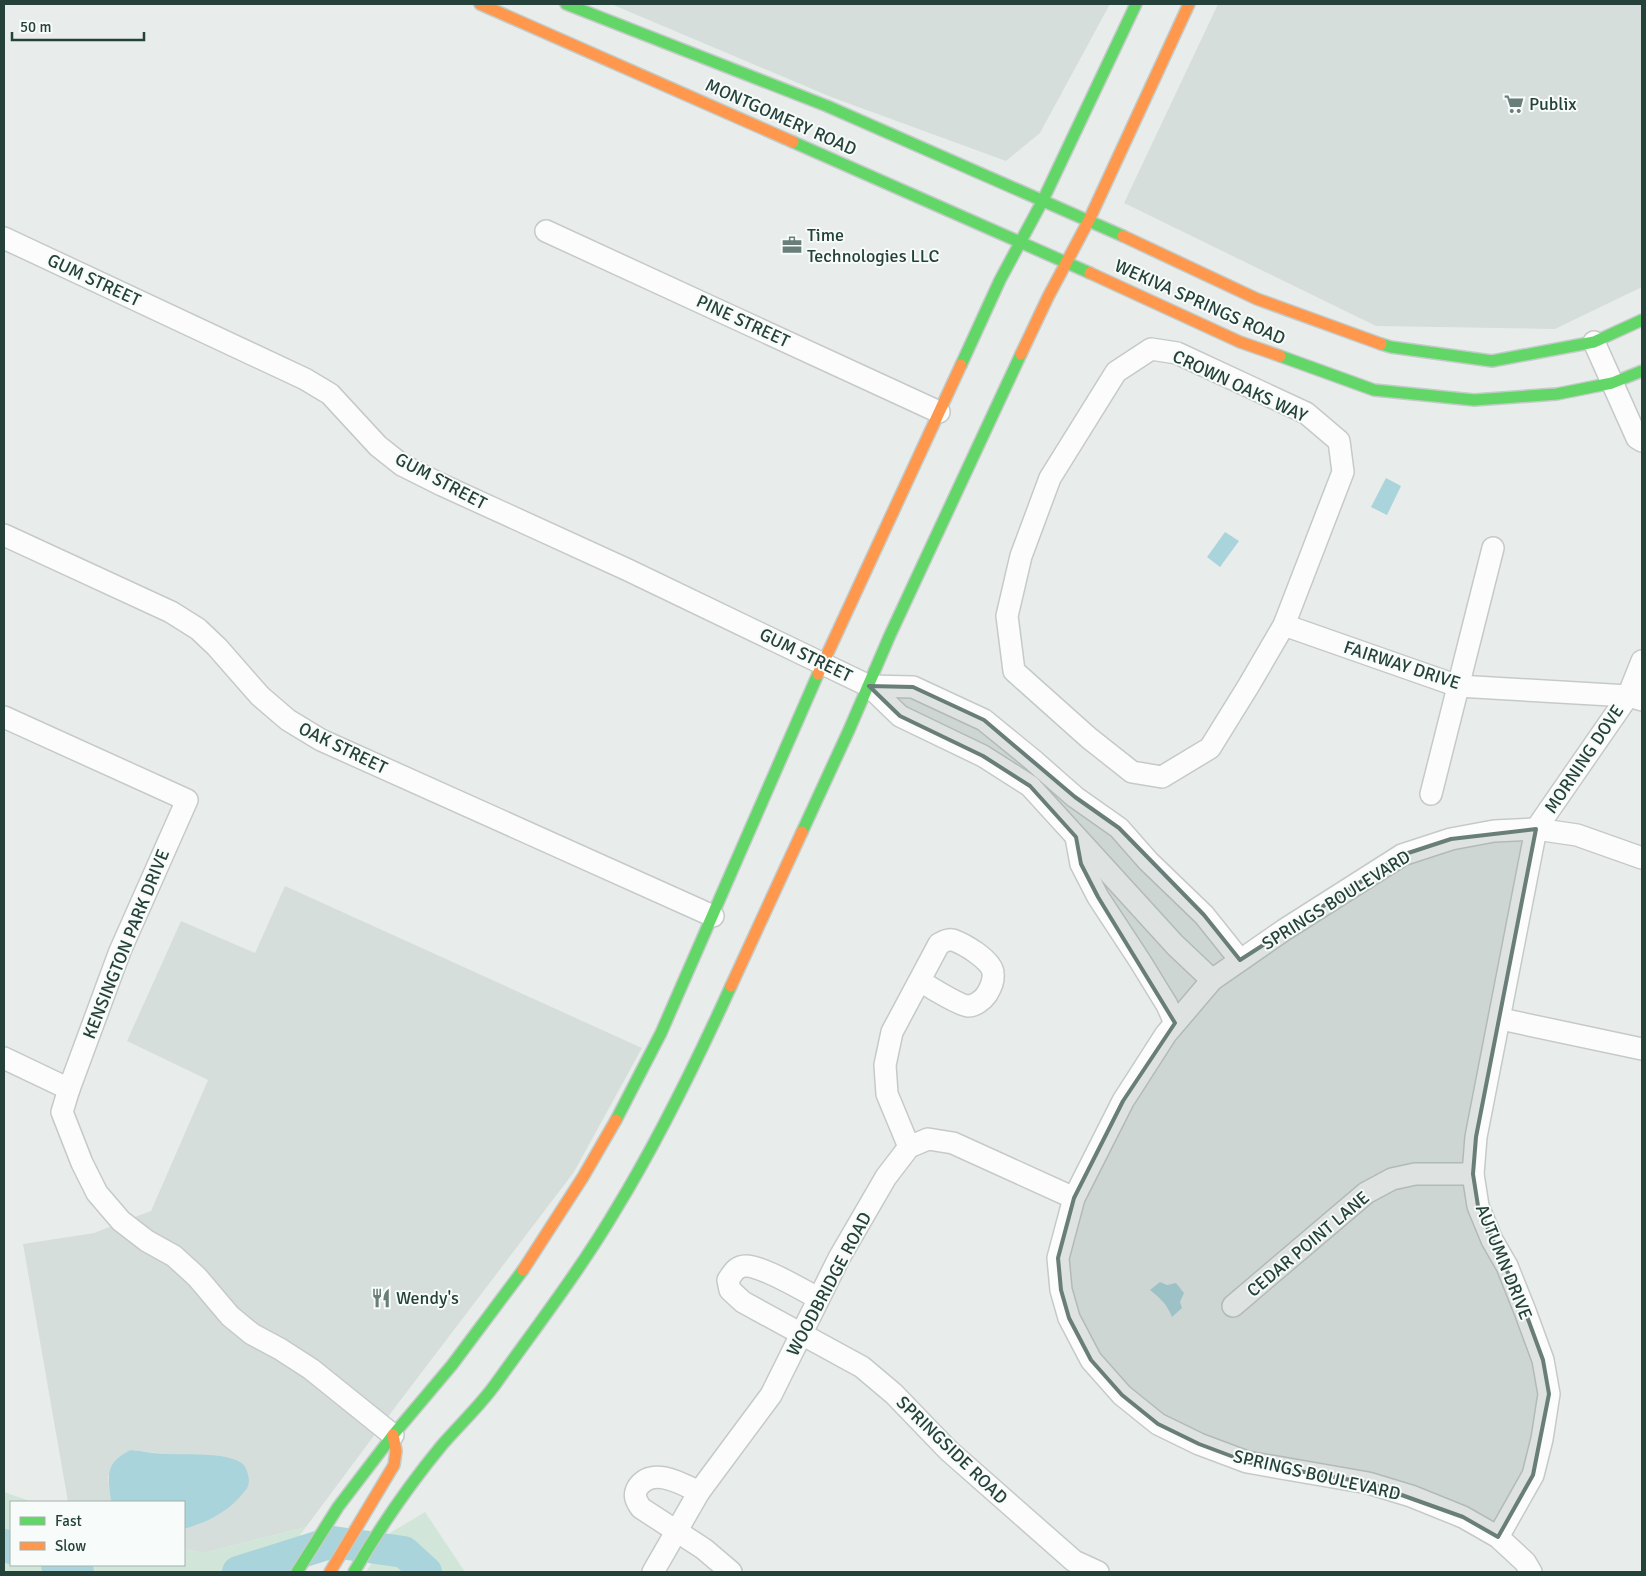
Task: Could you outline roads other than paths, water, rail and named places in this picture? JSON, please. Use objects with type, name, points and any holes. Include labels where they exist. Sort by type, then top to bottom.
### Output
[{"type":"main road","name":"MONTGOMERY ROAD","points":[[480,4],[1066,262]]},
{"type":"main road","name":"MONTGOMERY ROAD","points":[[566,4],[827,106],[1089,220]]},
{"type":"main road","points":[[297,1572],[338,1507],[394,1435],[452,1366],[538,1248],[583,1177],[619,1114],[661,1033],[823,662],[1000,280],[1043,200],[1136,4]]},
{"type":"main road","points":[[354,1572],[376,1534],[409,1488],[442,1446],[495,1385],[579,1267],[616,1212],[651,1150],[694,1066],[869,686],[890,635],[1035,324],[1089,220],[1189,4]]},
{"type":"main road","name":"WEKIVA SPRINGS ROAD","points":[[1089,220],[1257,299],[1391,347],[1492,361],[1594,342],[1642,320]]},
{"type":"main road","name":"WEKIVA SPRINGS ROAD","points":[[1066,262],[1240,342],[1374,390],[1474,400],[1557,394],[1612,383],[1642,370]]},
{"type":"main road","points":[[330,1572],[394,1465],[396,1451],[394,1435]]},
{"type":"street","name":"PINE STREET","points":[[546,231],[939,412]]},
{"type":"street","name":"GUM STREET","points":[[4,238],[305,379],[330,394],[378,446],[402,465],[823,662],[869,686]]},
{"type":"street","points":[[1594,342],[1637,438],[1642,441]]},
{"type":"street","name":"CROWN OAKS WAY","points":[[1151,349],[1177,353],[1306,413],[1339,441],[1342,472],[1284,625],[1210,748],[1162,777],[1132,772],[1089,738],[1014,671],[1007,616],[1021,556],[1050,478],[1116,372],[1151,349]]},
{"type":"street","name":"OAK STREET","points":[[4,535],[171,612],[198,629],[267,702],[288,720],[321,740],[713,916]]},
{"type":"street","points":[[1431,794],[1493,548]]},
{"type":"street","name":"FAIRWAY DRIVE","points":[[1284,625],[1458,686],[1635,698]]},
{"type":"street","name":"MORNING DOVE","points":[[1536,829],[1635,698],[1642,661]]},
{"type":"street","points":[[869,686],[900,716],[983,756],[1030,786],[1175,945],[1212,980]]},
{"type":"street","points":[[869,686],[913,686],[984,720],[1075,797],[1119,828],[1148,861],[1204,915],[1240,960]]},
{"type":"street","name":"KENSINGTON PARK DRIVE","points":[[4,716],[187,800],[120,951],[69,1088],[62,1112],[82,1164],[97,1193],[121,1221],[147,1240],[174,1256],[197,1277],[230,1316],[252,1334],[312,1369],[394,1435]]},
{"type":"street","name":"SPRINGS BOULEVARD","points":[[1531,1572],[1525,1562],[1498,1537],[1463,1518],[1410,1496],[1368,1483],[1247,1462],[1199,1444],[1158,1424],[1122,1395],[1091,1360],[1069,1318],[1061,1290],[1058,1258],[1074,1198],[1123,1101],[1175,1023],[1212,980],[1240,960],[1402,855],[1451,839],[1494,831],[1536,829],[1577,835],[1642,858]]},
{"type":"street","name":"AUTUMN DRIVE","points":[[1498,1537],[1533,1475],[1542,1439],[1549,1394],[1543,1360],[1525,1311],[1507,1266],[1492,1240],[1478,1206],[1473,1174],[1476,1137],[1501,1019],[1536,829]]},
{"type":"street","points":[[1076,836],[1081,864],[1098,897],[1144,967],[1167,1005],[1175,1023]]},
{"type":"street","points":[[920,981],[892,1032],[884,1065],[886,1094],[909,1147],[928,1139],[953,1142],[1074,1198]]},
{"type":"street","points":[[1501,1019],[1642,1050]]},
{"type":"street","points":[[4,1058],[69,1088]]},
{"type":"street","name":"WOODBRIDGE ROAD","points":[[653,1572],[699,1492],[771,1394],[818,1298],[886,1177],[909,1147]]},
{"type":"street","name":"CEDAR POINT LANE","points":[[1233,1306],[1366,1193],[1392,1179],[1415,1174],[1473,1174]]},
{"type":"street","name":"SPRINGSIDE ROAD","points":[[818,1298],[758,1268],[745,1266],[735,1269],[728,1280],[730,1290],[743,1302],[862,1367],[894,1394],[948,1450],[1074,1561],[1098,1572]]},
{"type":"street","points":[[699,1492],[672,1479],[656,1477],[643,1481],[636,1490],[635,1500],[641,1508],[675,1532],[704,1549],[731,1572]]},
{"type":"water","points":[[1386,478],[1401,486],[1387,515],[1371,507]]},
{"type":"water","points":[[1225,532],[1239,541],[1220,567],[1207,557]]},
{"type":"water","points":[[1160,1282],[1167,1285],[1176,1283],[1184,1293],[1180,1302],[1182,1308],[1172,1317],[1168,1308],[1150,1290]]},
{"type":"water","points":[[131,1450],[159,1454],[207,1455],[228,1458],[244,1465],[249,1477],[249,1484],[238,1499],[225,1510],[209,1520],[185,1529],[185,1501],[111,1501],[110,1471],[112,1465],[122,1455]]},
{"type":"waterway","points":[[238,1572],[333,1542],[404,1552],[426,1572]]},
{"type":"waterway","points":[[4,1545],[10,1548]]},
{"type":"waterway","points":[[60,1566],[78,1572]]},
{"type":"place","name":"Publix","points":[[1514,104]]},
{"type":"place","name":"Time Technologies LLC","points":[[792,245]]},
{"type":"place","name":"Wendy's","points":[[381,1298]]}]
